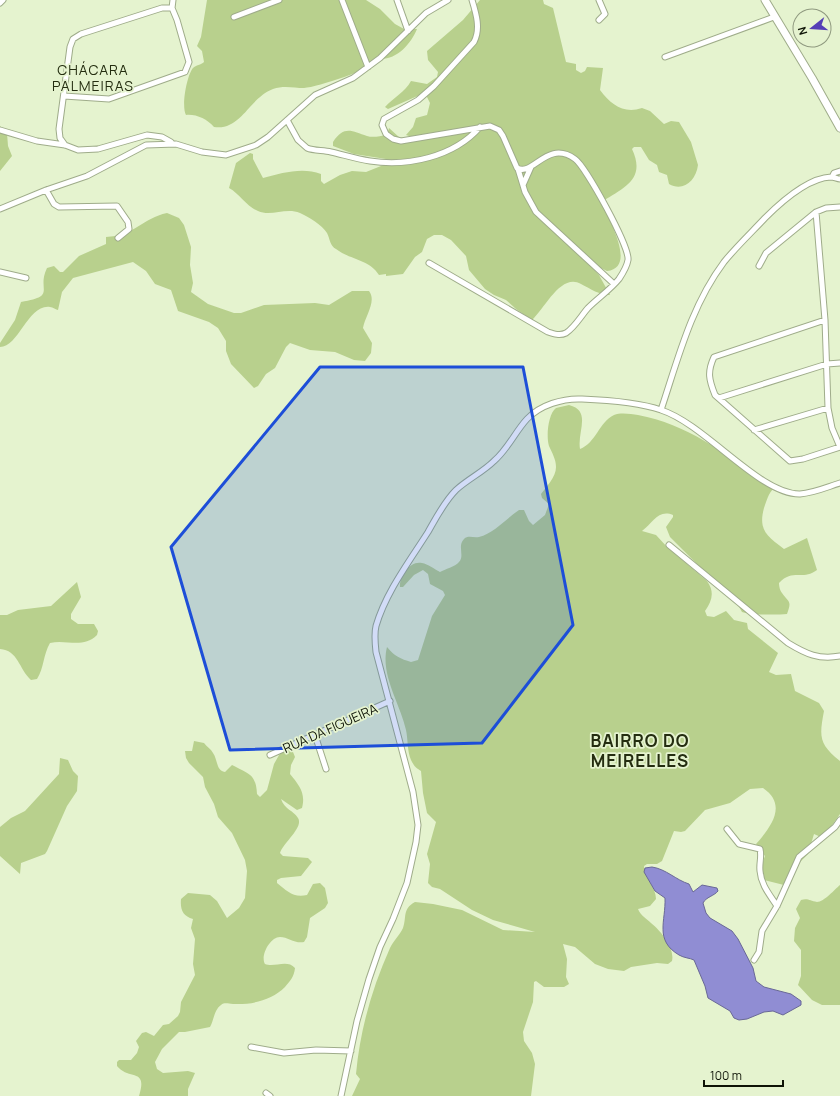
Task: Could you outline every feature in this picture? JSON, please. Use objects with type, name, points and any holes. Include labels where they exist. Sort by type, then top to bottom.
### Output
[{"type":"street","points":[[0,3],[3,0]]},
{"type":"street","points":[[64,96],[109,99],[185,72],[188,62],[177,20],[172,8],[173,0]]},
{"type":"street","points":[[234,17],[279,0]]},
{"type":"street","points":[[342,0],[368,67]]},
{"type":"street","points":[[397,0],[408,31]]},
{"type":"street","points":[[0,130],[37,141],[65,145],[78,150],[98,149],[147,135],[162,137],[176,144],[202,152],[226,155],[256,145],[268,137],[315,95],[353,78],[393,47],[426,14],[448,0]]},
{"type":"street","points":[[472,0],[477,26],[477,36],[474,42],[425,94],[411,105],[388,116],[382,125],[389,137],[401,141],[480,127],[490,126],[499,130],[518,169],[522,186],[530,204],[536,212],[614,284]]},
{"type":"street","points":[[599,0],[605,14],[599,20]]},
{"type":"street","points":[[765,0],[840,128]]},
{"type":"street","points":[[65,145],[60,138],[59,129],[70,47],[73,39],[81,34],[162,8],[172,8]]},
{"type":"street","points":[[665,57],[774,17]]},
{"type":"street","points":[[287,120],[298,140],[307,148],[380,162],[402,163],[420,160],[442,152],[466,140],[480,127]]},
{"type":"street","points":[[0,209],[46,190],[87,176],[146,145],[154,143],[176,144]]},
{"type":"street","points":[[429,263],[548,332],[557,335],[566,333],[589,307],[614,284],[624,272],[628,262],[627,251],[581,164],[575,159],[560,153],[544,157],[532,166],[525,169],[518,169]]},
{"type":"street","points":[[522,186],[532,166]]},
{"type":"street","points":[[661,410],[684,337],[710,284],[724,263],[783,200],[803,187],[832,177],[840,171]]},
{"type":"street","points":[[832,177],[840,179]]},
{"type":"street","points":[[46,190],[54,204],[59,207],[117,206],[128,222],[129,229],[118,238]]},
{"type":"street","points":[[759,266],[766,253],[816,212],[826,208],[840,206]]},
{"type":"street","points":[[816,212],[825,320],[828,408],[832,428],[840,447],[803,460],[790,461],[715,395],[711,384],[709,368],[714,357],[825,320]]},
{"type":"street","points":[[0,272],[26,278]]},
{"type":"street","points":[[719,398],[827,364],[840,364]]},
{"type":"street","points":[[341,1096],[369,979],[380,947],[407,883],[416,842],[418,825],[413,792],[376,652],[376,628],[398,578],[456,490],[493,463],[527,419],[547,405],[580,398],[661,410],[697,430],[759,477],[783,492],[800,494],[808,493],[840,483]]},
{"type":"street","points":[[754,430],[828,408]]},
{"type":"street","points":[[669,545],[788,643],[817,657],[826,658],[840,656]]},
{"type":"street","name":"RUA DA FIGUEIRA","points":[[270,755],[390,701]]},
{"type":"street","points":[[315,735],[326,769]]},
{"type":"street","points":[[754,960],[759,952],[762,931],[777,906],[800,856],[835,827],[840,820]]},
{"type":"street","points":[[727,829],[739,844],[760,848],[762,856],[760,870],[762,883],[777,906]]},
{"type":"street","points":[[251,1047],[284,1053],[316,1050],[351,1051]]},
{"type":"highlighted area","points":[[320,367],[523,367],[573,625],[482,743],[230,750],[171,547]]},
{"type":"green space","points":[[207,0],[366,0],[380,9],[395,24],[404,29],[417,29],[403,50],[393,56],[381,59],[367,68],[344,77],[311,87],[285,87],[273,89],[257,99],[238,119],[231,124],[223,127],[214,127],[208,122],[194,115],[186,115],[184,105],[185,91],[191,72],[194,67],[204,62],[202,51],[197,46],[201,37]]},
{"type":"green space","points":[[480,0],[543,0],[544,4],[553,8],[566,62],[576,64],[576,70],[581,73],[585,71],[587,67],[603,68],[600,90],[613,104],[618,107],[629,110],[642,108],[650,111],[664,124],[671,121],[679,122],[691,142],[698,165],[695,176],[688,184],[679,187],[674,186],[669,184],[667,175],[659,172],[657,165],[649,160],[641,147],[634,147],[632,149],[636,159],[635,175],[626,186],[603,201],[618,240],[620,260],[616,267],[607,271],[585,260],[599,275],[610,295],[599,293],[574,282],[567,283],[554,293],[532,320],[506,300],[485,289],[469,270],[466,256],[451,240],[442,235],[434,235],[427,239],[422,252],[415,257],[403,274],[386,276],[386,274],[379,275],[365,263],[341,253],[334,248],[325,230],[319,224],[307,217],[295,211],[263,213],[250,207],[229,188],[236,163],[250,153],[253,154],[253,159],[263,178],[277,174],[307,171],[321,174],[321,181],[324,184],[340,175],[352,171],[366,172],[391,162],[386,159],[354,154],[333,146],[333,142],[341,133],[345,131],[353,131],[369,137],[374,137],[387,135],[389,128],[400,138],[412,137],[406,135],[413,127],[416,118],[427,115],[430,103],[427,97],[422,94],[388,109],[385,107],[406,88],[411,81],[427,84],[437,77],[438,72],[428,60],[427,51],[463,20]]},
{"type":"green space","points":[[0,126],[7,133],[8,146],[12,156],[0,171]]},
{"type":"green space","points":[[167,213],[179,218],[184,225],[191,247],[190,265],[193,283],[191,292],[208,304],[234,313],[241,313],[264,305],[315,303],[329,305],[352,291],[369,291],[372,299],[363,328],[372,343],[371,353],[365,361],[354,360],[335,352],[310,350],[290,343],[286,347],[275,368],[266,374],[258,386],[254,388],[231,364],[226,351],[226,341],[218,328],[209,322],[178,311],[171,290],[155,284],[146,271],[133,262],[73,278],[62,292],[58,310],[52,307],[42,308],[30,318],[13,340],[7,345],[0,347],[0,343],[15,320],[21,302],[32,300],[43,294],[44,276],[47,268],[54,266],[60,272],[63,272],[79,256],[106,244],[106,237],[124,234],[159,215]]},
{"type":"green space","points":[[569,405],[576,408],[582,417],[580,449],[590,442],[605,422],[614,415],[623,413],[638,415],[676,426],[710,444],[774,488],[768,497],[762,516],[765,532],[784,549],[807,538],[817,570],[807,575],[789,576],[779,583],[781,591],[789,602],[787,614],[770,615],[742,612],[738,605],[670,537],[666,527],[673,515],[660,515],[642,531],[656,535],[668,548],[707,581],[711,589],[712,596],[705,611],[707,616],[714,617],[726,611],[734,620],[747,623],[748,629],[778,653],[769,672],[776,675],[791,674],[795,691],[819,703],[824,711],[821,734],[824,745],[840,761],[840,814],[823,838],[814,834],[808,854],[796,866],[784,885],[760,879],[759,873],[765,856],[756,844],[771,823],[776,809],[775,802],[763,788],[750,789],[730,803],[705,810],[685,831],[674,831],[662,861],[657,864],[647,864],[644,866],[646,875],[656,895],[656,899],[650,906],[638,909],[642,915],[659,930],[666,940],[671,951],[672,961],[668,964],[657,963],[631,967],[624,971],[608,969],[595,964],[575,947],[563,944],[567,959],[566,977],[569,984],[564,987],[544,987],[536,981],[534,982],[533,1002],[523,1032],[524,1041],[532,1053],[535,1064],[531,1096],[352,1096],[360,1079],[356,1074],[360,1041],[372,994],[390,948],[403,928],[408,907],[415,902],[433,904],[462,910],[503,930],[535,932],[493,920],[472,910],[440,889],[432,887],[428,883],[430,864],[427,854],[436,822],[427,813],[421,771],[416,768],[411,760],[406,730],[388,678],[386,657],[387,647],[395,655],[404,660],[411,662],[418,660],[432,616],[445,595],[443,591],[430,584],[428,574],[423,570],[414,575],[403,587],[400,587],[401,579],[406,570],[413,564],[418,563],[429,565],[440,572],[453,567],[461,560],[461,545],[464,539],[469,537],[479,537],[490,532],[519,510],[524,510],[529,521],[533,525],[545,515],[549,504],[542,498],[541,494],[553,478],[556,471],[555,459],[548,442],[549,420],[556,408]]},
{"type":"green space","points":[[77,582],[81,597],[71,614],[71,619],[78,624],[94,624],[98,631],[97,635],[86,642],[50,643],[37,679],[31,680],[15,656],[6,650],[0,649],[0,615],[7,615],[18,610],[51,606]]},
{"type":"green space","points":[[194,741],[204,743],[211,750],[220,770],[225,772],[232,765],[250,775],[255,782],[257,794],[260,797],[267,790],[274,764],[283,748],[291,747],[295,757],[291,765],[290,774],[301,790],[303,803],[302,808],[297,810],[281,799],[283,803],[296,815],[299,822],[296,830],[280,853],[283,856],[308,858],[312,862],[301,876],[281,878],[277,880],[277,883],[290,893],[302,896],[307,895],[313,884],[320,883],[325,888],[328,903],[325,908],[310,918],[307,937],[304,942],[298,942],[280,937],[273,940],[267,948],[264,956],[265,964],[288,964],[295,968],[290,981],[280,992],[261,1001],[247,1004],[222,1004],[217,1010],[210,1027],[179,1032],[162,1049],[155,1062],[157,1069],[163,1073],[188,1071],[195,1073],[188,1089],[188,1096],[139,1096],[141,1081],[136,1076],[122,1070],[117,1066],[117,1062],[119,1060],[131,1060],[137,1053],[139,1047],[136,1041],[142,1033],[146,1032],[154,1036],[163,1025],[169,1024],[178,1016],[181,1002],[195,975],[193,964],[195,939],[191,928],[193,919],[183,912],[181,899],[188,893],[210,895],[217,901],[227,918],[239,908],[245,898],[247,871],[245,860],[232,833],[218,817],[214,804],[205,787],[203,777],[186,758],[185,751],[192,751]]},
{"type":"green space","points":[[60,758],[68,760],[73,771],[78,776],[77,791],[67,806],[45,854],[21,863],[20,874],[0,856],[0,827],[11,818],[25,811],[59,774]]},
{"type":"green space","points":[[840,885],[840,1005],[822,1005],[812,1000],[798,985],[801,976],[801,950],[794,941],[795,928],[800,918],[796,909],[801,900],[805,899],[817,902],[820,901],[826,898]]},
{"type":"shaded area","points":[[652,867],[662,870],[689,884],[693,892],[702,885],[717,888],[718,891],[706,899],[703,903],[706,913],[710,918],[732,931],[738,939],[753,968],[756,981],[764,987],[791,994],[801,1001],[801,1005],[783,1015],[773,1011],[764,1012],[747,1019],[739,1020],[734,1018],[730,1011],[708,998],[705,986],[694,960],[679,955],[666,943],[663,930],[665,898],[655,891],[644,872],[645,868]]},
{"type":"district","name":"CHÁCARA PALMEIRAS","points":[[93,78]]},
{"type":"district","name":"BAIRRO DO MEIRELLES","points":[[640,751]]}]
